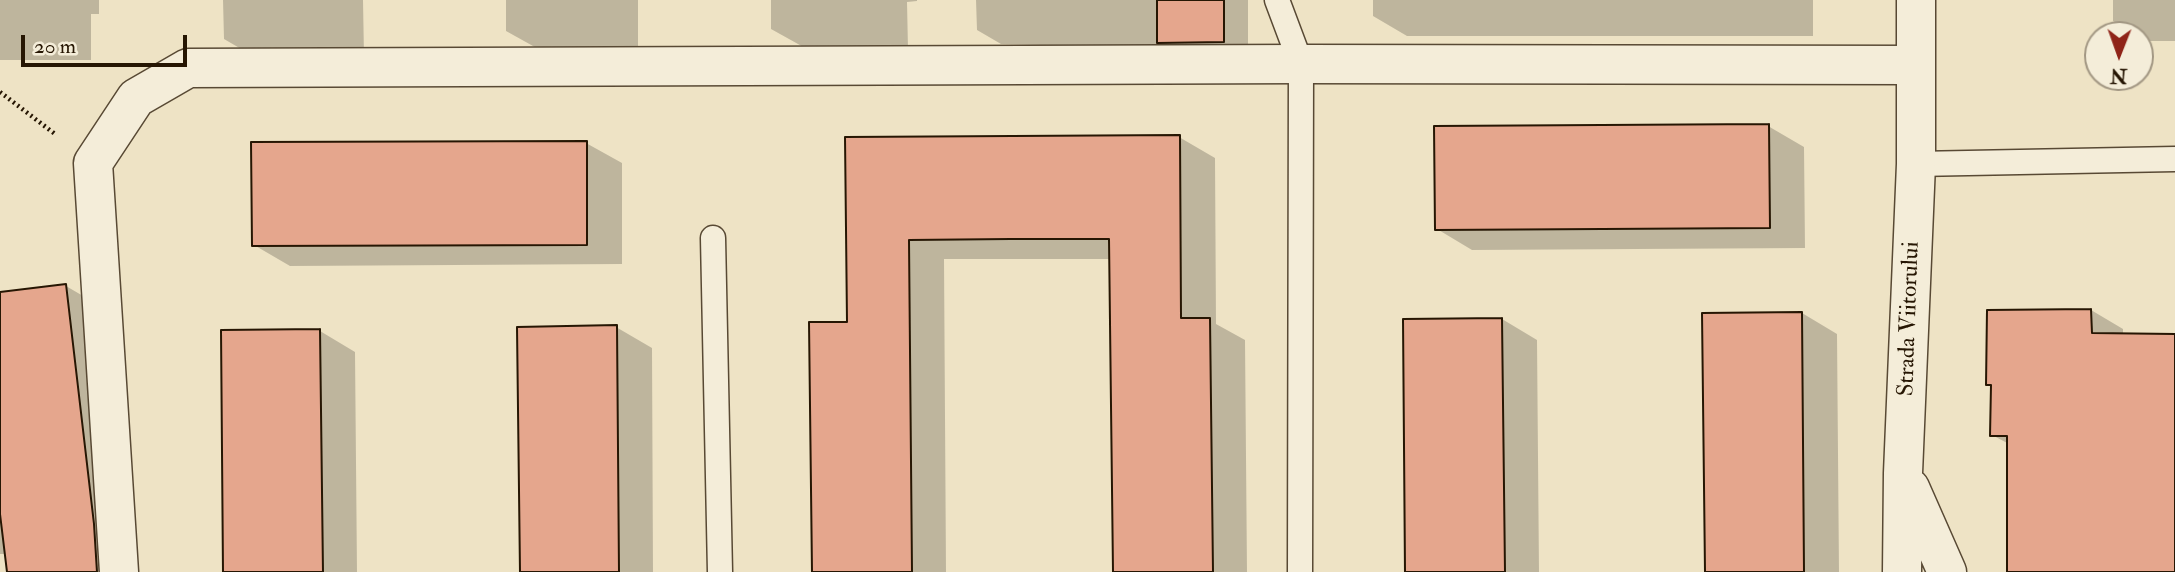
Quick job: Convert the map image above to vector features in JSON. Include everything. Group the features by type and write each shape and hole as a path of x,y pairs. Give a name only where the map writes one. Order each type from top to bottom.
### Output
{"street":[{"name":"Strada Viitorului","path":"1902,572 1903,473 1916,164 1916,0"},
{"path":"118,572 93,163 136,98 188,68 1916,65"},
{"name":"Strada Viitorului","path":"1903,473 1947,572"}],"lane":[{"path":"1277,0 1301,64 1300,572"},
{"path":"1916,164 2175,159"},
{"path":"713,238 720,572"}],"path":[{"path":"0,92 93,163"}],"building":[{"path":"1157,0 1224,0 1224,42 1157,43"},
{"path":"1769,124 1770,228 1435,230 1434,126"},
{"path":"1180,135 1181,318 1210,318 1213,572 1113,572 1109,239 1011,239 909,240 912,572 812,572 809,322 847,322 845,137"},
{"path":"587,141 587,245 252,246 251,142"},
{"path":"66,284 94,524 97,572 7,572 0,514 0,292"},
{"path":"2091,309 2092,333 2175,334 2175,572 2007,572 2007,436 1990,436 1991,385 1986,385 1987,310"},
{"path":"1802,312 1804,572 1705,572 1702,313"},
{"path":"1502,318 1505,572 1405,572 1403,319"},
{"path":"617,325 619,572 520,572 517,327"},
{"path":"320,329 323,572 223,572 221,330"}]}
